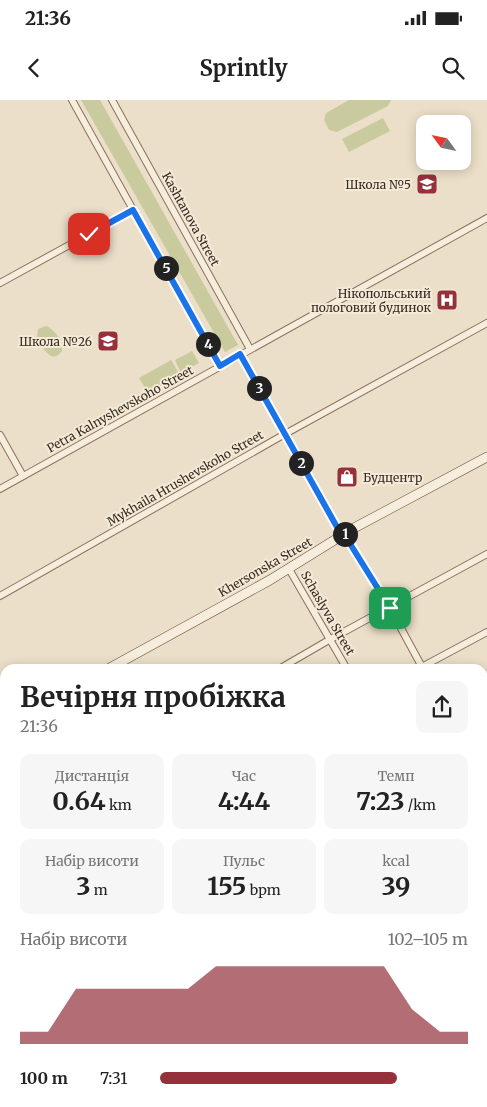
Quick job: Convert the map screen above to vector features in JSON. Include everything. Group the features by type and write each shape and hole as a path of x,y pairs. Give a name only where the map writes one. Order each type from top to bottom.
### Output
{"main road":[{"name":"Khersonska Street","path":"117,664 289,569 343,535 487,457"}],"street":[{"path":"72,100 220,366"},
{"name":"Kashtanova Street","path":"112,100 250,349"},
{"path":"0,284 133,210"},
{"name":"Petra Kalnyshevskoho Street","path":"0,489 487,218"},
{"name":"Mykhaila Hrushevskoho Street","path":"0,596 285,434 487,323"},
{"path":"240,354 343,535 390,608 418,664"},
{"path":"0,435 23,476"},
{"path":"288,664 487,554"},
{"name":"Schaslyva Street","path":"289,569 344,664"},
{"path":"427,664 487,632"}],"green space":[{"path":"81,100 100,100 238,345 225,352"},
{"path":"349,100 391,100 388,106 337,132 329,130 324,120 326,113"},
{"path":"383,118 390,131 349,152 342,139"},
{"path":"46,326 60,340 62,351 54,357 41,346 37,337 38,329"},
{"path":"192,351 199,363 181,373 175,360"},
{"path":"171,360 180,375 148,393 139,378"}],"place":[{"name":"Школа №5","path":"427,184"},
{"name":"Нікопольський пологовий будинок","path":"447,300"},
{"name":"Школа №26","path":"108,341"},
{"name":"Будцентр","path":"347,477"}],"route":[{"path":"89,234 133,210 220,366 240,354 342,536 344,534 390,608"}]}
